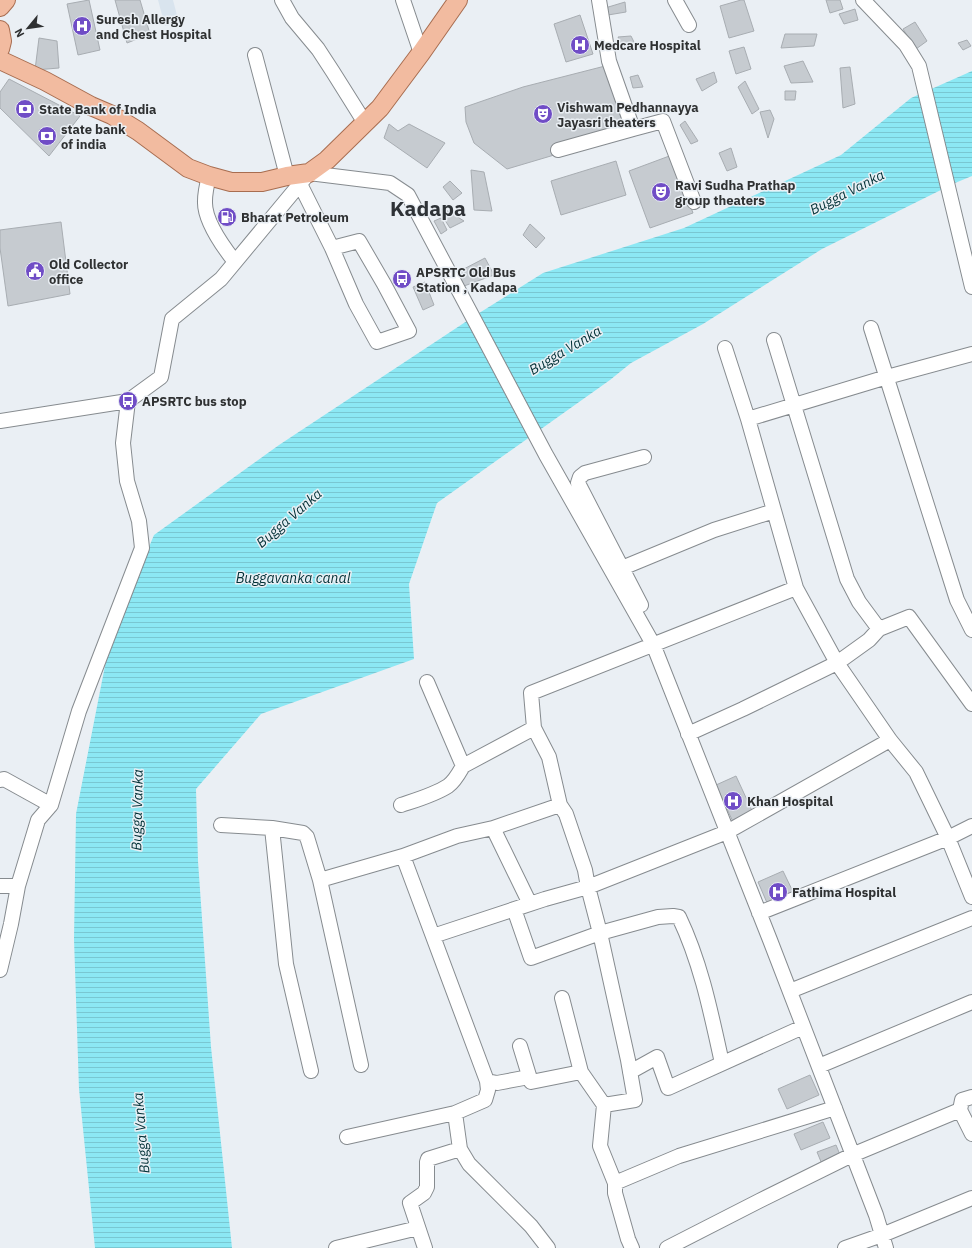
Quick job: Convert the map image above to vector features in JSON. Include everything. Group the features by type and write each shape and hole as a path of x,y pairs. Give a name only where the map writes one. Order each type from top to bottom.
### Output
{"main road":[{"path":"0,7 6,0"},
{"path":"0,60 112,115 138,131 188,168 231,182 262,182 299,178 327,160 380,108 458,0"},
{"path":"0,30 2,41 0,49"}],"street":[{"path":"282,0 292,18 318,49 334,72 365,123"},
{"path":"403,0 421,53"},
{"path":"599,0 609,61 633,129"},
{"path":"675,0 689,25"},
{"path":"863,0 906,45 919,66 972,287"},
{"path":"255,55 299,178 332,248 356,304 377,342 408,331 384,284 359,241 332,248"},
{"path":"558,150 663,121 694,202"},
{"path":"209,176 204,202 208,218 220,242 235,262"},
{"path":"0,421 128,401 161,377 172,319 220,279 235,262 299,178"},
{"path":"299,178 390,183 408,195 546,455 656,643"},
{"path":"871,328 957,600 972,630"},
{"path":"774,340 847,579 858,602 879,629"},
{"path":"725,348 748,419 796,588 837,663 890,740 916,772 948,838 972,897"},
{"path":"748,419 887,377 972,354"},
{"path":"0,970 18,886 38,820 51,805 79,711 142,548 140,521 127,481 123,443 128,401"},
{"path":"644,457 585,474 580,477 578,483 622,568 656,643 688,734 854,1156 876,1215 884,1242"},
{"path":"622,568 714,530 774,511"},
{"path":"604,1105 635,1100 630,1072 600,933 583,863 566,814 560,804 549,757 534,728 530,693 796,588"},
{"path":"688,734 837,663 869,640 879,629 909,617 972,704"},
{"path":"427,682 463,766"},
{"path":"400,805 426,796 448,785 456,778 463,766 534,728"},
{"path":"433,936 514,909 588,887 727,832 890,740"},
{"path":"0,780 4,779 51,805"},
{"path":"320,880 403,856 456,836 493,828 560,804"},
{"path":"221,825 272,828 301,832 305,834 320,880 361,1065"},
{"path":"759,913 948,838 972,826"},
{"path":"272,828 286,964 311,1070"},
{"path":"493,828 530,904"},
{"path":"347,1137 455,1113 485,1100 488,1090 487,1082 403,856"},
{"path":"0,886 18,886"},
{"path":"514,909 531,958 600,933 658,917 679,917 689,939 708,999 722,1063"},
{"path":"790,991 972,918"},
{"path":"562,998 581,1072 604,1105 600,1146 615,1183 615,1193 632,1248"},
{"path":"819,1066 972,1002"},
{"path":"630,1072 657,1057 668,1088 803,1027"},
{"path":"520,1046 531,1082 581,1072"},
{"path":"487,1082 497,1084 529,1077"},
{"path":"972,1097 962,1100 960,1110 972,1134"},
{"path":"615,1183 679,1156 835,1108"},
{"path":"667,1248 766,1197 854,1156 960,1110"},
{"path":"455,1113 460,1149 474,1170 531,1226 548,1248"},
{"path":"425,1248 410,1203 426,1191 428,1159 460,1149"},
{"path":"845,1248 884,1242 972,1198"},
{"path":"336,1248 418,1228"}],"shaded area":[{"path":"158,0 173,0 179,23 165,26"}],"water":[{"name":"Buggavanka canal","path":"972,71 972,176 822,249 703,324 631,363 610,380 437,503 409,584 414,659 261,714 196,789 198,861 211,1047 232,1248 95,1248 79,1089 74,939 76,814 110,640 154,535 279,445 476,315 543,273 684,228 841,155 911,98"}],"building":[{"path":"89,0 100,50 78,55 67,4"},
{"path":"115,0 140,0 150,34 127,43"},
{"path":"744,0 754,31 729,38 720,6"},
{"path":"826,0 840,0 843,9 830,13"},
{"path":"625,2 626,12 608,15 605,8"},
{"path":"855,9 858,20 844,24 839,14"},
{"path":"580,15 593,54 566,62 554,24"},
{"path":"915,22 927,41 916,49 903,29"},
{"path":"785,34 817,34 814,46 781,48"},
{"path":"631,36 634,42 623,47 618,37"},
{"path":"39,38 57,41 59,68 35,70"},
{"path":"967,40 971,46 963,50 958,43"},
{"path":"744,47 751,69 736,74 729,51"},
{"path":"803,61 813,82 791,83 784,66"},
{"name":"Vishwam Pedhannayya Jayasri theaters","path":"609,65 625,134 507,169 474,143 466,122 465,107 523,87"},
{"path":"850,67 855,104 843,108 840,68"},
{"path":"714,72 717,82 702,91 696,79"},
{"path":"638,75 643,87 633,88 630,77"},
{"name":"state bank of india","path":"9,79 80,116 49,156 0,108 0,92"},
{"path":"745,81 759,109 752,114 738,87"},
{"path":"785,91 796,91 795,100 785,100"},
{"path":"770,110 774,119 768,138 760,112"},
{"path":"685,121 698,141 691,144 680,125"},
{"path":"389,124 398,131 409,124 445,143 427,168 384,138"},
{"path":"731,148 737,167 727,171 719,153"},
{"name":"Ravi Sudha Prathap group theaters","path":"672,155 693,213 650,228 629,171"},
{"path":"616,161 626,195 561,215 551,181"},
{"path":"471,170 484,172 492,211 474,210"},
{"path":"450,181 462,193 453,200 443,187"},
{"path":"437,208 448,211 464,221 450,228"},
{"path":"441,218 447,230 441,234 434,221"},
{"name":"Old Collector office","path":"61,222 70,294 8,306 0,248 0,230"},
{"path":"530,224 545,238 536,248 523,235"},
{"path":"485,258 494,275 464,286 458,272"},
{"path":"425,282 434,305 423,310 413,287"},
{"path":"736,776 754,815 734,824 716,785"},
{"path":"783,871 797,900 771,912 758,882"},
{"path":"810,1075 819,1095 787,1109 778,1089"},
{"path":"823,1122 830,1138 801,1150 794,1134"},
{"path":"836,1145 843,1162 824,1169 817,1152"}],"place":[{"name":"Suresh Allergy and Chest Hospital","path":"82,26"},
{"name":"Medcare Hospital","path":"580,45"},
{"name":"State Bank of India","path":"25,109"},
{"name":"Vishwam Pedhannayya Jayasri theaters","path":"543,114"},
{"name":"state bank of india","path":"47,136"},
{"name":"Ravi Sudha Prathap group theaters","path":"661,192"},
{"name":"Bharat Petroleum","path":"227,217"},
{"name":"Old Collector office","path":"35,271"},
{"name":"APSRTC Old Bus Station , Kadapa","path":"402,279"},
{"name":"APSRTC bus stop","path":"128,401"},
{"name":"Khan Hospital","path":"733,801"},
{"name":"Fathima Hospital","path":"778,892"}],"district":[{"name":"Kadapa","path":"428,209"}],"water label":[{"name":"Bugga Vanka","path":"847,192"},
{"name":"Bugga Vanka","path":"565,350"},
{"name":"Bugga Vanka","path":"289,518"},
{"name":"Bugga Vanka","path":"137,810"},
{"name":"Bugga Vanka","path":"141,1133"}]}
